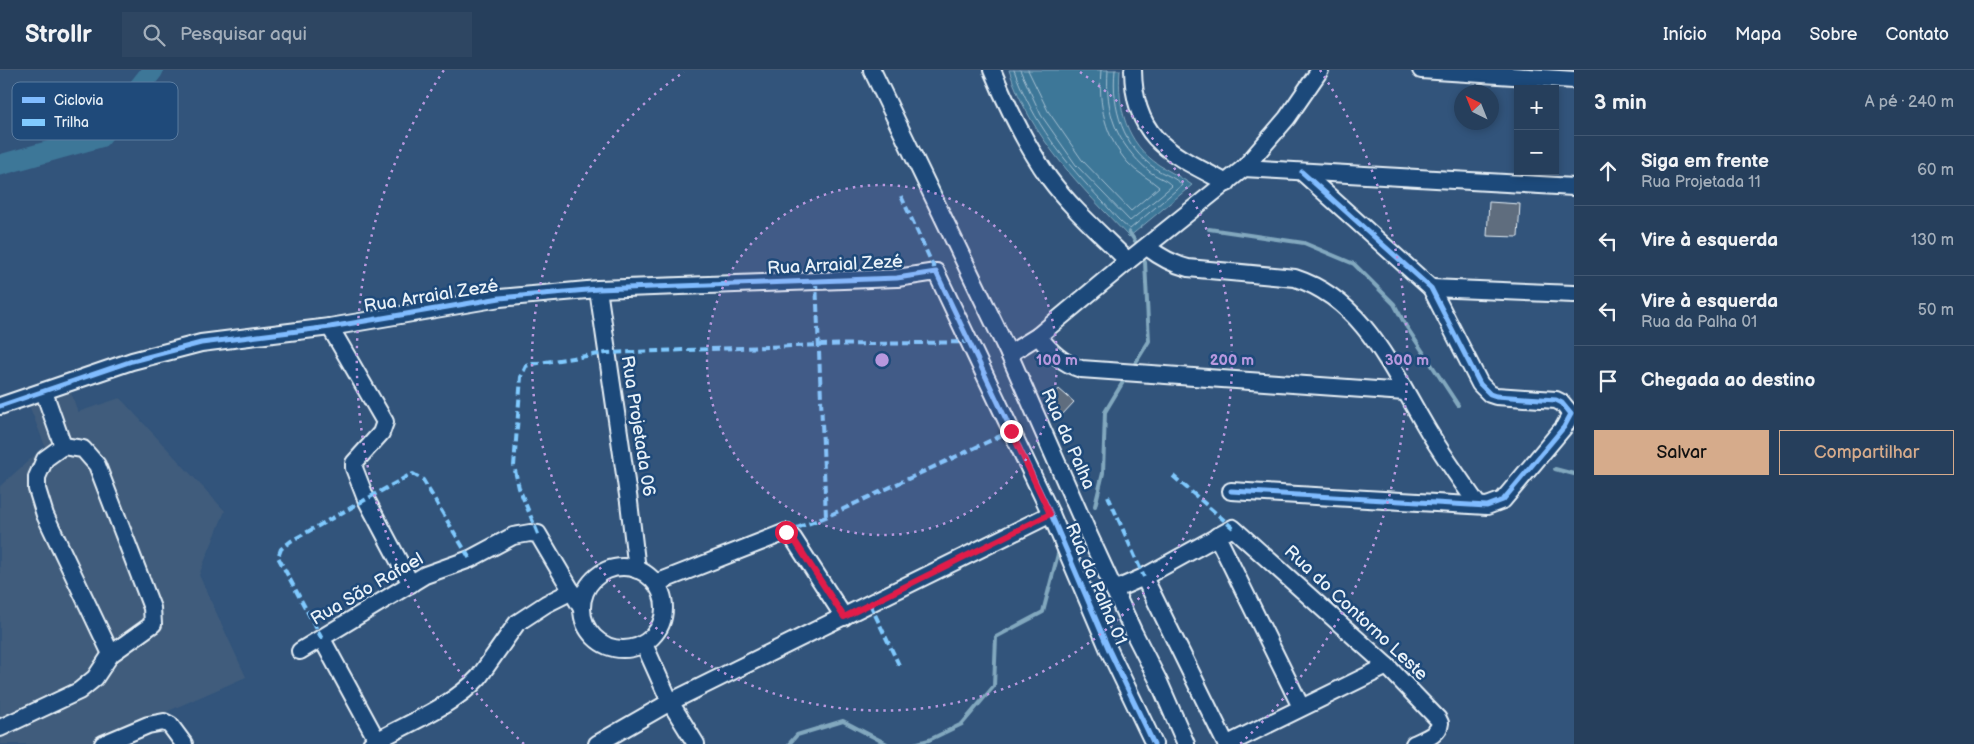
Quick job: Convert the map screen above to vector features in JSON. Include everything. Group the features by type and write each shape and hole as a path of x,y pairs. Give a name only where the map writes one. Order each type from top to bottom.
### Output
{"street":[{"name":"Rua da Palha","path":"872,70 1009,354 1114,590 1159,682 1186,744"},
{"path":"992,70 1012,116 1028,146 1050,179 1128,261"},
{"path":"1133,70 1136,104 1142,121 1154,137 1170,152 1226,183"},
{"path":"1009,354 1038,336 1244,168 1287,118 1320,70"},
{"path":"1421,70 1574,80"},
{"path":"1244,168 1574,187"},
{"path":"1231,491 1487,506 1503,500 1564,428 1571,414 1562,403 1556,400 1496,396 1486,391 1480,384 1431,288 1302,172"},
{"path":"1147,247 1161,258 1175,265 1188,268 1295,278 1311,284 1353,313 1373,336 1430,435 1478,505"},
{"name":"Rua Arraial Zezé","path":"0,406 132,361 201,343 330,327 500,298 598,289 898,278 936,272"},
{"name":"Rua da Palha 01","path":"936,272 1050,514 1108,650 1154,744"},
{"path":"1431,288 1574,294"},
{"name":"Rua Projetada 06","path":"598,289 630,502 637,570"},
{"path":"330,327 384,422 383,430 354,463 354,468 366,499 411,584"},
{"path":"1038,336 1055,356 1068,365 1081,369 1405,392"},
{"path":"44,392 63,446"},
{"path":"0,728 79,691 95,678 111,654 153,624 152,608 97,465 83,449 63,446 45,459 37,477 37,489 45,515 111,654"},
{"path":"597,744 670,702 1050,514"},
{"name":"Rua do Contorno Leste","path":"1217,536 1233,528 1387,666 1438,719 1440,728 1436,733 1414,744"},
{"name":"Rua São Rafael","path":"300,651 433,572 470,559 513,536 530,532 538,534 572,591"},
{"path":"656,584 786,532 793,538 844,617"},
{"path":"1114,590 1144,577 1217,536 1301,708"},
{"path":"322,639 375,743 451,700 465,690 485,668 517,623 546,604 572,591 581,607 586,625 599,642 610,647 621,649 644,644 654,634 661,621 664,608 661,594 656,584 647,575 626,567 605,571 596,578 589,586 581,607"},
{"path":"1144,577 1227,744 1387,666"},
{"path":"644,644 670,702 696,744"},
{"path":"103,744 148,725 164,722 170,726 184,744"}],"shaded area":[{"path":"70,390 78,412 120,398 225,511 199,575 246,677 93,744 0,744 0,486 45,446 29,405"}],"water":[{"path":"1009,70 1120,70 1119,84 1122,111 1131,135 1148,156 1192,185 1129,237 1075,180 1059,160 1030,117 1018,94"}],"building":[{"path":"1489,202 1520,204 1518,237 1487,236"},
{"path":"1059,389 1074,402 1061,416 1047,403"}],"waterway":[{"path":"144,82 153,70"},
{"path":"0,165 89,140"},
{"path":"1209,229 1304,243 1354,264 1394,304 1406,326 1458,405"},
{"path":"1129,232 1135,241"},
{"path":"1133,367 1149,341 1145,262"},
{"path":"1095,506 1103,473 1105,412 1126,377"},
{"path":"1555,469 1574,474"},
{"path":"914,744 929,740 962,724 994,686 996,637 1043,612 1059,550"},
{"path":"789,744 797,735 843,721 887,744"}],"marked path":[{"path":"901,196 936,272"},
{"path":"816,280 826,517"},
{"path":"538,534 519,488 514,466 521,377 526,366 606,353 820,345 969,342"},
{"path":"786,532 826,517 1011,431"},
{"path":"322,639 278,557 281,549 291,541 408,476 413,474 423,480 470,559"},
{"path":"1173,476 1233,528"},
{"path":"1108,496 1144,577"},
{"path":"870,604 899,665"}],"cycle path":[{"path":"1231,491 1487,506 1503,500 1564,427 1571,414 1562,403 1556,400 1490,394 1480,384 1431,288 1302,172"},
{"path":"0,406 132,361 201,343 330,327 500,298 598,289 897,278 936,272 1051,514 1109,650 1154,744"}],"route":[{"path":"786,532 793,538 844,617 1050,514 1011,431"}]}
